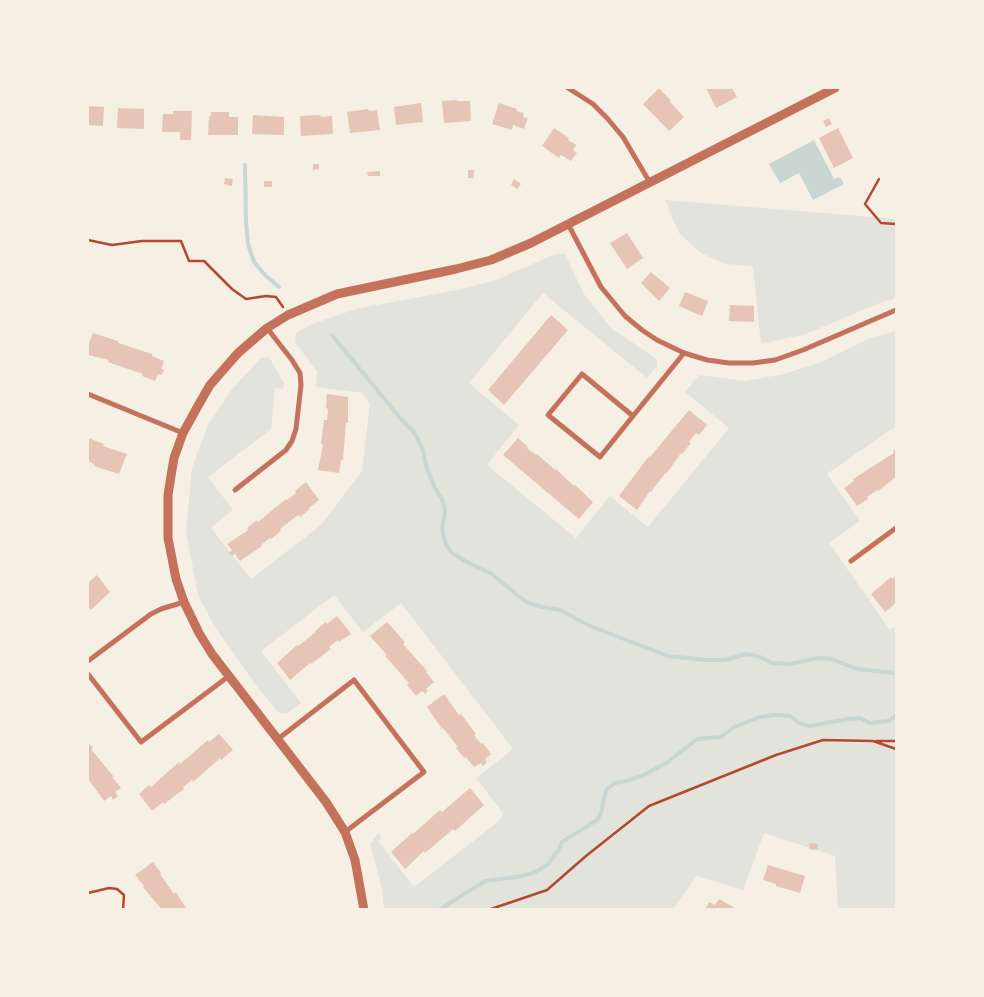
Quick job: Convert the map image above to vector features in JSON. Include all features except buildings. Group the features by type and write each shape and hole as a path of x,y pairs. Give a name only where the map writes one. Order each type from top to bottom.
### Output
{"street":[{"path":"568,88 593,104 607,118 623,137 649,181"},
{"path":"364,910 355,860 345,832 326,802 229,676 199,633 184,602 171,560 168,530 168,495 174,458 183,433 199,404 215,379 238,352 267,328 288,315 337,294 491,260 531,243 834,88"},
{"path":"568,224 590,267 612,302 642,330 657,340 684,353 707,360 729,363 753,363 775,360 896,310"},
{"path":"235,490 286,450 292,442 296,429 301,386 300,373 267,328"},
{"path":"633,416 582,374 548,415 600,457 684,353"},
{"path":"88,394 183,433"},
{"path":"851,561 896,528"},
{"path":"88,661 151,614 184,602"},
{"path":"88,674 140,742 229,676"},
{"path":"278,739 354,680 424,772 345,832"}],"path":[{"path":"879,179 865,204 881,223 896,224"},
{"path":"88,240 112,245 142,241 181,241 189,261 204,261 232,289 246,299 266,296 276,297 288,315"},
{"path":"488,910 547,890 648,806 776,755 823,740 896,742"},
{"path":"873,741 896,749"},
{"path":"88,893 109,888 117,889 124,895 123,910"}],"shaded area":[{"path":"814,140 834,179 840,177 844,184 813,200 799,173 780,183 769,164"},
{"path":"665,200 896,219 896,298 806,334 761,344 753,266 725,264 701,253 679,233"},
{"path":"555,254 565,254 584,294 611,328 657,359 657,366 647,378 543,293 469,383 519,425 487,465 576,538 610,496 648,527 729,428 685,392 699,375 745,381 784,374 821,362 871,338 896,331 896,426 827,474 860,521 829,543 890,630 896,626 896,909 838,909 835,856 764,833 743,890 697,876 673,909 384,909 382,889 370,844 378,833 382,838 378,841 414,887 499,821 503,813 476,778 513,749 401,603 363,632 334,595 261,651 301,703 286,714 278,712 255,684 214,625 198,596 186,531 192,468 208,425 232,389 261,358 269,357 284,383 283,389 275,388 271,429 208,477 233,510 211,528 251,579 321,525 362,471 370,404 362,393 316,387 317,372 295,342 296,333 312,324 356,309 462,289 496,280"}],"waterway":[{"path":"245,165 248,244 254,262 279,287"},
{"path":"332,335 401,419 414,432 423,450 426,466 434,486 443,501 445,512 442,528 445,543 452,553 492,574 526,602 560,610 590,626 668,656 725,660 746,654 758,656 772,663 789,664 819,658 832,659 857,669 896,673"},
{"path":"439,910 485,881 533,873 547,865 558,851 562,842 597,820 601,813 606,790 615,783 644,775 668,762 697,739 721,737 734,727 760,717 775,715 790,716 799,723 810,726 860,718 870,723 889,721 896,716"}]}
